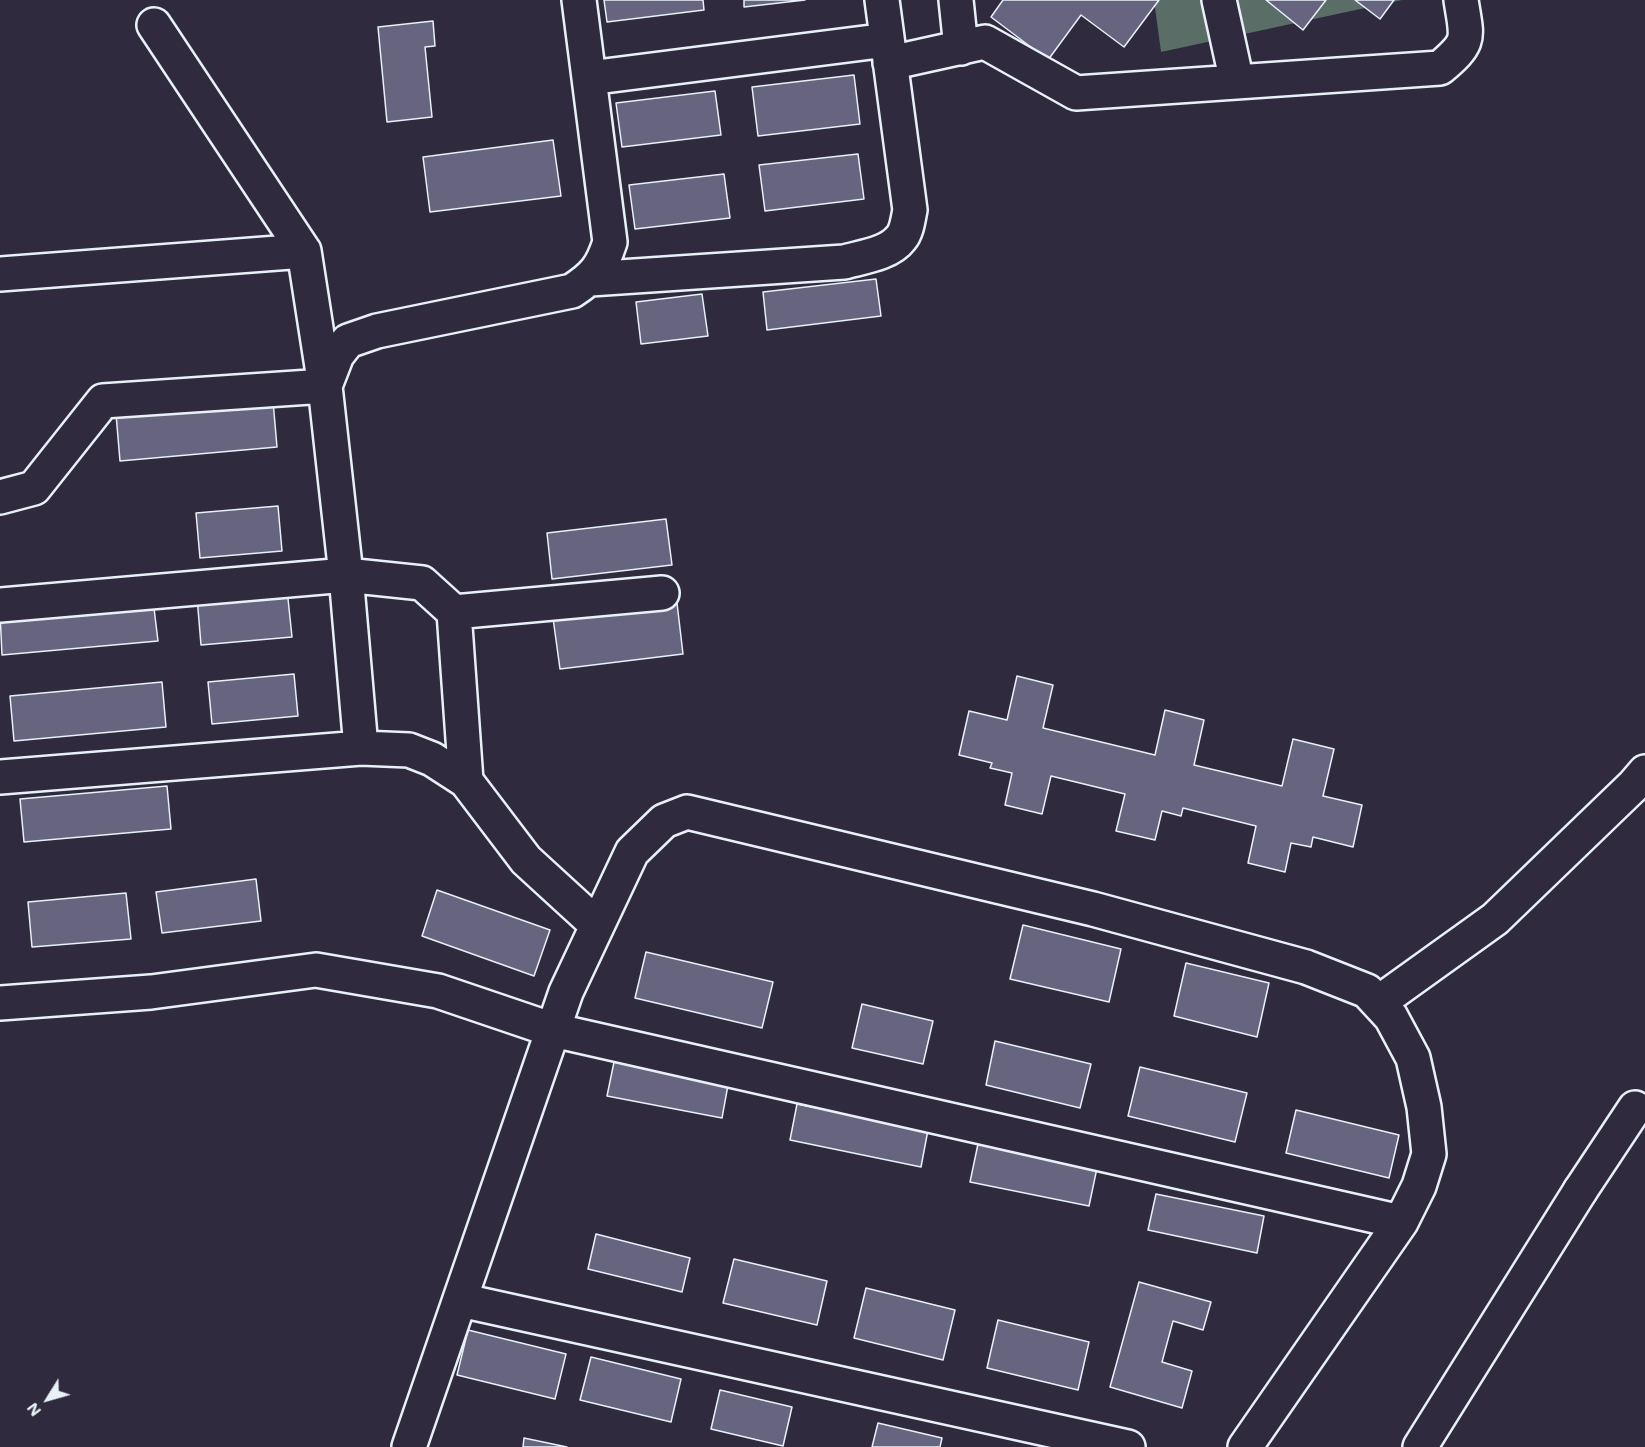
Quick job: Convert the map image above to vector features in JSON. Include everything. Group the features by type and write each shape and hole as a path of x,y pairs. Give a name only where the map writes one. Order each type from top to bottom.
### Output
{"street":[{"path":"325,386 337,356 348,340 377,331 572,291 590,279 604,263 610,242 579,0"},
{"path":"590,279 844,262 882,251 900,240 905,231 910,210 882,0"},
{"path":"956,0 961,48"},
{"path":"1219,0 1237,82"},
{"path":"589,78 889,52 961,48 985,42 1076,93 1440,68 1457,53 1467,37 1461,0"},
{"path":"154,25 304,251 325,386 346,575 361,748"},
{"path":"0,274 304,251"},
{"path":"0,497 34,488 103,401 325,386"},
{"path":"0,604 346,575 422,583 454,612 466,781"},
{"path":"454,612 662,593"},
{"path":"0,777 361,748 410,750 432,759 466,781 526,860 597,925"},
{"path":"1378,1003 1495,919 1645,772"},
{"path":"409,1447 566,992 632,852 664,821 687,812 1093,909 1306,967 1367,991 1391,1017 1413,1058 1424,1107 1429,1154 1419,1186 1401,1222 1245,1447"},
{"path":"0,1003 151,992 316,970 438,991 553,1030 1401,1222"},
{"path":"1420,1447 1580,1191 1642,1105"},
{"path":"460,1300 1128,1447"}],"green space":[{"path":"1154,0 1402,0 1161,52"}],"building":[{"path":"604,0 703,0 704,10 607,22"},
{"path":"744,0 805,0 744,7"},
{"path":"1003,0 1159,0 1124,47 1081,15 1048,60 991,17"},
{"path":"1266,0 1326,0 1303,30"},
{"path":"1355,0 1394,0 1380,19"},
{"path":"433,21 435,46 425,47 432,117 387,122 378,27"},
{"path":"854,75 860,124 758,136 752,87"},
{"path":"715,91 721,135 622,147 616,103"},
{"path":"553,140 561,196 430,212 423,157"},
{"path":"858,154 864,199 765,211 759,165"},
{"path":"724,174 730,218 635,229 629,185"},
{"path":"876,279 881,316 767,330 763,292"},
{"path":"702,294 708,336 641,344 636,302"},
{"path":"273,401 277,447 120,461 116,414"},
{"path":"278,506 282,551 200,558 196,513"},
{"path":"666,519 672,565 552,579 547,533"},
{"path":"287,589 292,637 201,645 197,597"},
{"path":"153,600 158,641 2,655 0,613"},
{"path":"677,603 683,654 560,669 553,618"},
{"path":"294,674 298,716 212,724 208,682"},
{"path":"1017,676 1053,685 1043,728 1155,755 1165,710 1204,720 1194,765 1282,786 1293,739 1334,749 1323,796 1362,805 1353,847 1313,837 1311,847 1291,843 1285,872 1248,863 1256,826 1183,808 1181,816 1162,811 1155,840 1116,831 1125,794 1051,776 1042,814 1005,805 1012,773 990,768 992,763 959,755 969,711 1007,720"},
{"path":"162,682 166,727 14,741 10,696"},
{"path":"167,786 171,829 24,842 20,799"},
{"path":"256,879 261,921 162,933 156,892"},
{"path":"437,890 550,930 534,976 422,936"},
{"path":"126,893 131,939 32,947 28,902"},
{"path":"1023,925 1121,949 1109,1002 1010,979"},
{"path":"646,952 773,982 762,1028 635,998"},
{"path":"1186,963 1269,983 1257,1037 1174,1016"},
{"path":"862,1004 933,1021 923,1064 852,1048"},
{"path":"995,1041 1091,1064 1080,1108 986,1085"},
{"path":"614,1062 728,1085 722,1118 607,1096"},
{"path":"1140,1067 1247,1093 1235,1142 1128,1116"},
{"path":"797,1104 928,1130 921,1167 790,1140"},
{"path":"1296,1110 1399,1135 1389,1178 1286,1153"},
{"path":"978,1144 1097,1168 1089,1206 970,1182"},
{"path":"1156,1194 1264,1216 1257,1253 1148,1230"},
{"path":"596,1234 690,1258 682,1292 588,1269"},
{"path":"734,1259 827,1281 817,1325 723,1303"},
{"path":"1139,1282 1211,1302 1203,1330 1173,1321 1162,1362 1192,1371 1182,1408 1110,1387"},
{"path":"866,1288 955,1310 943,1360 854,1338"},
{"path":"998,1320 1089,1342 1078,1390 987,1368"},
{"path":"468,1330 566,1354 555,1399 457,1375"},
{"path":"591,1357 681,1379 671,1422 580,1400"},
{"path":"720,1390 792,1407 783,1446 711,1429"},
{"path":"878,1423 942,1438 940,1447 872,1447"},
{"path":"524,1438 567,1447 523,1447"}]}
